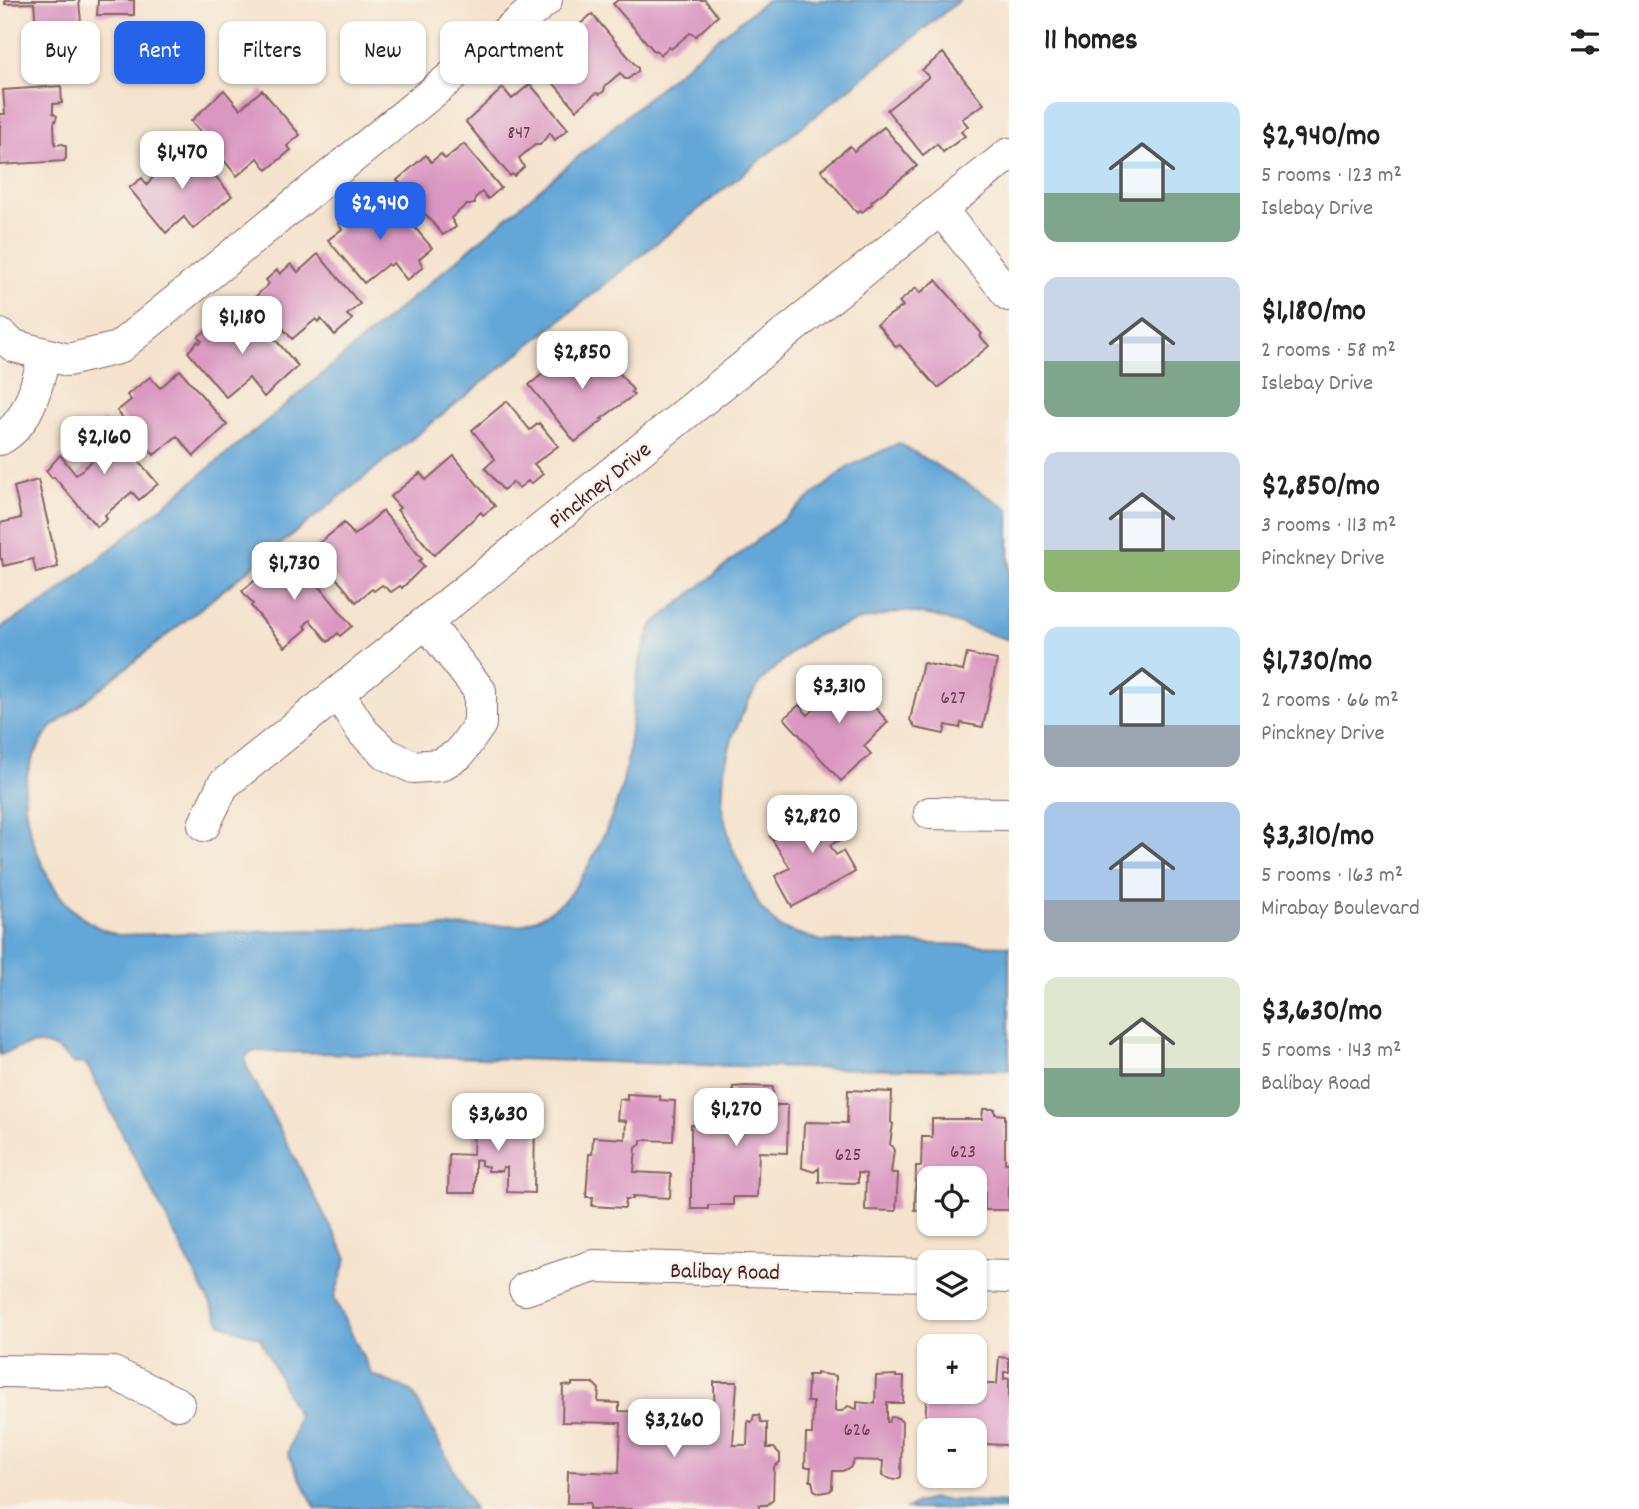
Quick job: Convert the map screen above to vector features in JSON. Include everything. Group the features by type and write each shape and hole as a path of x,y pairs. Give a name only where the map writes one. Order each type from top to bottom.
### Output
{"street":[{"path":"0,335 14,346 68,360 118,348 545,0"},
{"name":"Pinckney Drive","path":"204,825 223,785 1009,154"},
{"path":"940,210 1009,295"},
{"path":"0,439 13,433 25,413 45,354"},
{"path":"338,693 363,732 386,754 413,767 440,765 459,754 480,724 480,691 426,622"},
{"path":"930,813 1009,814"},
{"name":"Balibay Road","path":"525,1289 594,1266 917,1275"},
{"path":"987,1276 1009,1277"},
{"path":"0,1371 113,1373 178,1404"}],"water":[{"path":"767,0 960,0 51,728 28,770 25,786 27,815 36,849 59,894 85,920 118,935 521,925 533,920 554,909 573,890 592,859 609,822 622,787 639,666 652,625 848,467 899,443 1009,509 1009,640 934,616 903,611 857,621 814,636 794,650 760,682 748,702 733,735 724,769 722,808 731,845 760,907 780,928 821,941 1009,946 1009,1070 803,1068 255,1051 248,1054 246,1065 347,1258 334,1298 372,1375 412,1391 474,1509 316,1509 288,1455 298,1416 260,1338 221,1324 86,1064 73,1063 56,1049 39,1044 0,1055 0,628 50,599 287,404 711,44"},
{"path":"932,1499 1009,1503 1009,1509 907,1509"}],"building":[{"path":"5,0 79,0 81,21 36,21 34,3 5,4"},
{"path":"98,0 134,0 134,15 97,15"},
{"path":"618,0 705,0 718,16 696,36 690,33 660,55 613,4"},
{"path":"592,14 638,71 628,79 620,73 605,86 604,91 596,93 576,110 554,84 588,84 588,21 584,21"},
{"path":"943,53 984,104 962,119 968,126 961,132 965,136 943,152 937,144 923,155 887,110 929,77 922,70"},
{"path":"530,84 568,129 555,140 550,133 540,145 535,145 519,158 524,167 514,176 510,176 466,122 503,88 512,99"},
{"path":"61,86 62,103 53,104 53,113 57,116 54,124 55,145 66,146 64,161 0,165 0,114 5,114 3,90"},
{"path":"224,90 240,109 262,90 300,135 287,146 291,150 267,170 258,158 237,176 191,121"},
{"path":"884,127 917,166 862,212 860,210 857,213 821,170 850,146 854,151"},
{"path":"186,141 232,196 193,229 184,217 166,233 129,188 142,178 147,185 158,171 163,171 179,159 174,149"},
{"path":"464,144 501,188 488,199 482,192 475,198 475,203 466,205 451,218 456,227 443,235 397,180 426,155 431,162 441,154 445,159"},
{"path":"391,199 432,248 419,259 423,267 407,280 393,263 364,283 328,240 342,229 338,224 356,209 364,218"},
{"path":"318,254 360,304 347,315 352,319 350,322 335,335 321,319 318,322 316,319 292,339 256,296 269,284 266,280 277,270 280,274 291,264 298,272"},
{"path":"936,280 989,346 938,388 900,345 896,347 877,324 903,306 899,302 916,288 920,293"},
{"path":"251,311 298,366 264,397 249,378 226,397 188,352 198,341 202,341 198,337 221,318 230,329"},
{"path":"595,343 633,390 631,392 634,395 575,442 529,385 561,359 567,366"},
{"path":"180,370 227,425 194,456 177,436 154,455 117,411 131,400 127,395 150,377 160,388"},
{"path":"507,401 530,430 539,423 558,446 534,464 543,474 531,484 528,481 519,488 513,482 503,490 485,468 495,459 472,430"},
{"path":"104,420 158,484 139,500 132,492 105,515 107,519 97,527 46,471 60,455 76,475 100,454 85,436"},
{"path":"454,456 495,506 483,515 481,512 434,555 397,510 400,508 390,497 420,473 426,480"},
{"path":"38,480 58,567 36,573 33,559 3,566 0,559 0,523 21,518 14,487"},
{"path":"383,511 422,559 419,561 424,566 402,588 400,586 391,592 382,585 374,591 372,589 356,602 312,549 344,523 354,535"},
{"path":"291,551 352,626 328,642 310,620 304,626 307,629 285,647 242,591"},
{"path":"967,654 997,660 983,727 961,723 960,728 946,725 944,734 916,728 910,720 923,663 963,671"},
{"path":"840,668 888,722 864,746 871,754 841,781 784,718 799,705 808,715 826,699 817,689"},
{"path":"831,802 849,835 830,845 836,855 843,851 855,872 792,907 775,876 790,868 770,836"},
{"path":"733,1087 773,1087 773,1105 788,1105 787,1153 759,1152 757,1197 733,1197 733,1205 708,1205 708,1209 691,1209 691,1125 732,1126"},
{"path":"848,1090 892,1092 893,1124 890,1144 894,1150 891,1173 898,1173 896,1211 865,1210 866,1174 858,1173 858,1183 819,1182 819,1168 814,1172 802,1168 804,1125 807,1122 847,1123"},
{"path":"627,1094 660,1096 660,1100 675,1101 673,1141 641,1140 641,1144 636,1148 634,1172 671,1174 670,1198 633,1196 633,1199 626,1199 625,1208 592,1206 593,1197 586,1197 593,1137 625,1139 626,1121 617,1120 619,1099 627,1100"},
{"path":"490,1108 514,1109 513,1116 535,1116 534,1193 507,1192 507,1167 503,1167 502,1171 488,1171 488,1167 481,1165 481,1160 475,1160 475,1193 448,1193 449,1154 473,1155 474,1124 489,1124"},
{"path":"983,1109 995,1109 995,1114 1005,1115 1009,1210 987,1210 987,1166 921,1166 922,1137 932,1137 932,1119 982,1119"},
{"path":"916,1166 917,1210 915,1210"},
{"path":"999,1357 1009,1358 1009,1372 1004,1372 1004,1379 1009,1378 1009,1448 1006,1445 987,1444 987,1418 925,1418 926,1404 987,1404 987,1384 997,1384"},
{"path":"816,1373 836,1376 835,1411 842,1411 848,1406 857,1409 857,1402 875,1404 876,1376 904,1377 903,1403 887,1403 887,1422 891,1417 902,1422 901,1477 894,1480 882,1476 883,1461 854,1460 850,1468 833,1471 830,1491 820,1493 814,1490 810,1481 811,1467 805,1467 806,1434 812,1434 813,1402 807,1402 808,1375"},
{"path":"714,1382 737,1382 733,1445 747,1445 748,1421 752,1422 754,1415 759,1415 761,1422 767,1423 767,1448 774,1448 780,1454 780,1462 774,1467 773,1500 767,1505 759,1505 759,1509 590,1509 590,1503 567,1503 568,1471 619,1473 621,1423 562,1422 563,1385 593,1383 599,1389 598,1402 619,1403 619,1411 649,1412 654,1417 667,1410 669,1419 679,1429 679,1433 688,1433 695,1428 710,1428 715,1432"}]}
